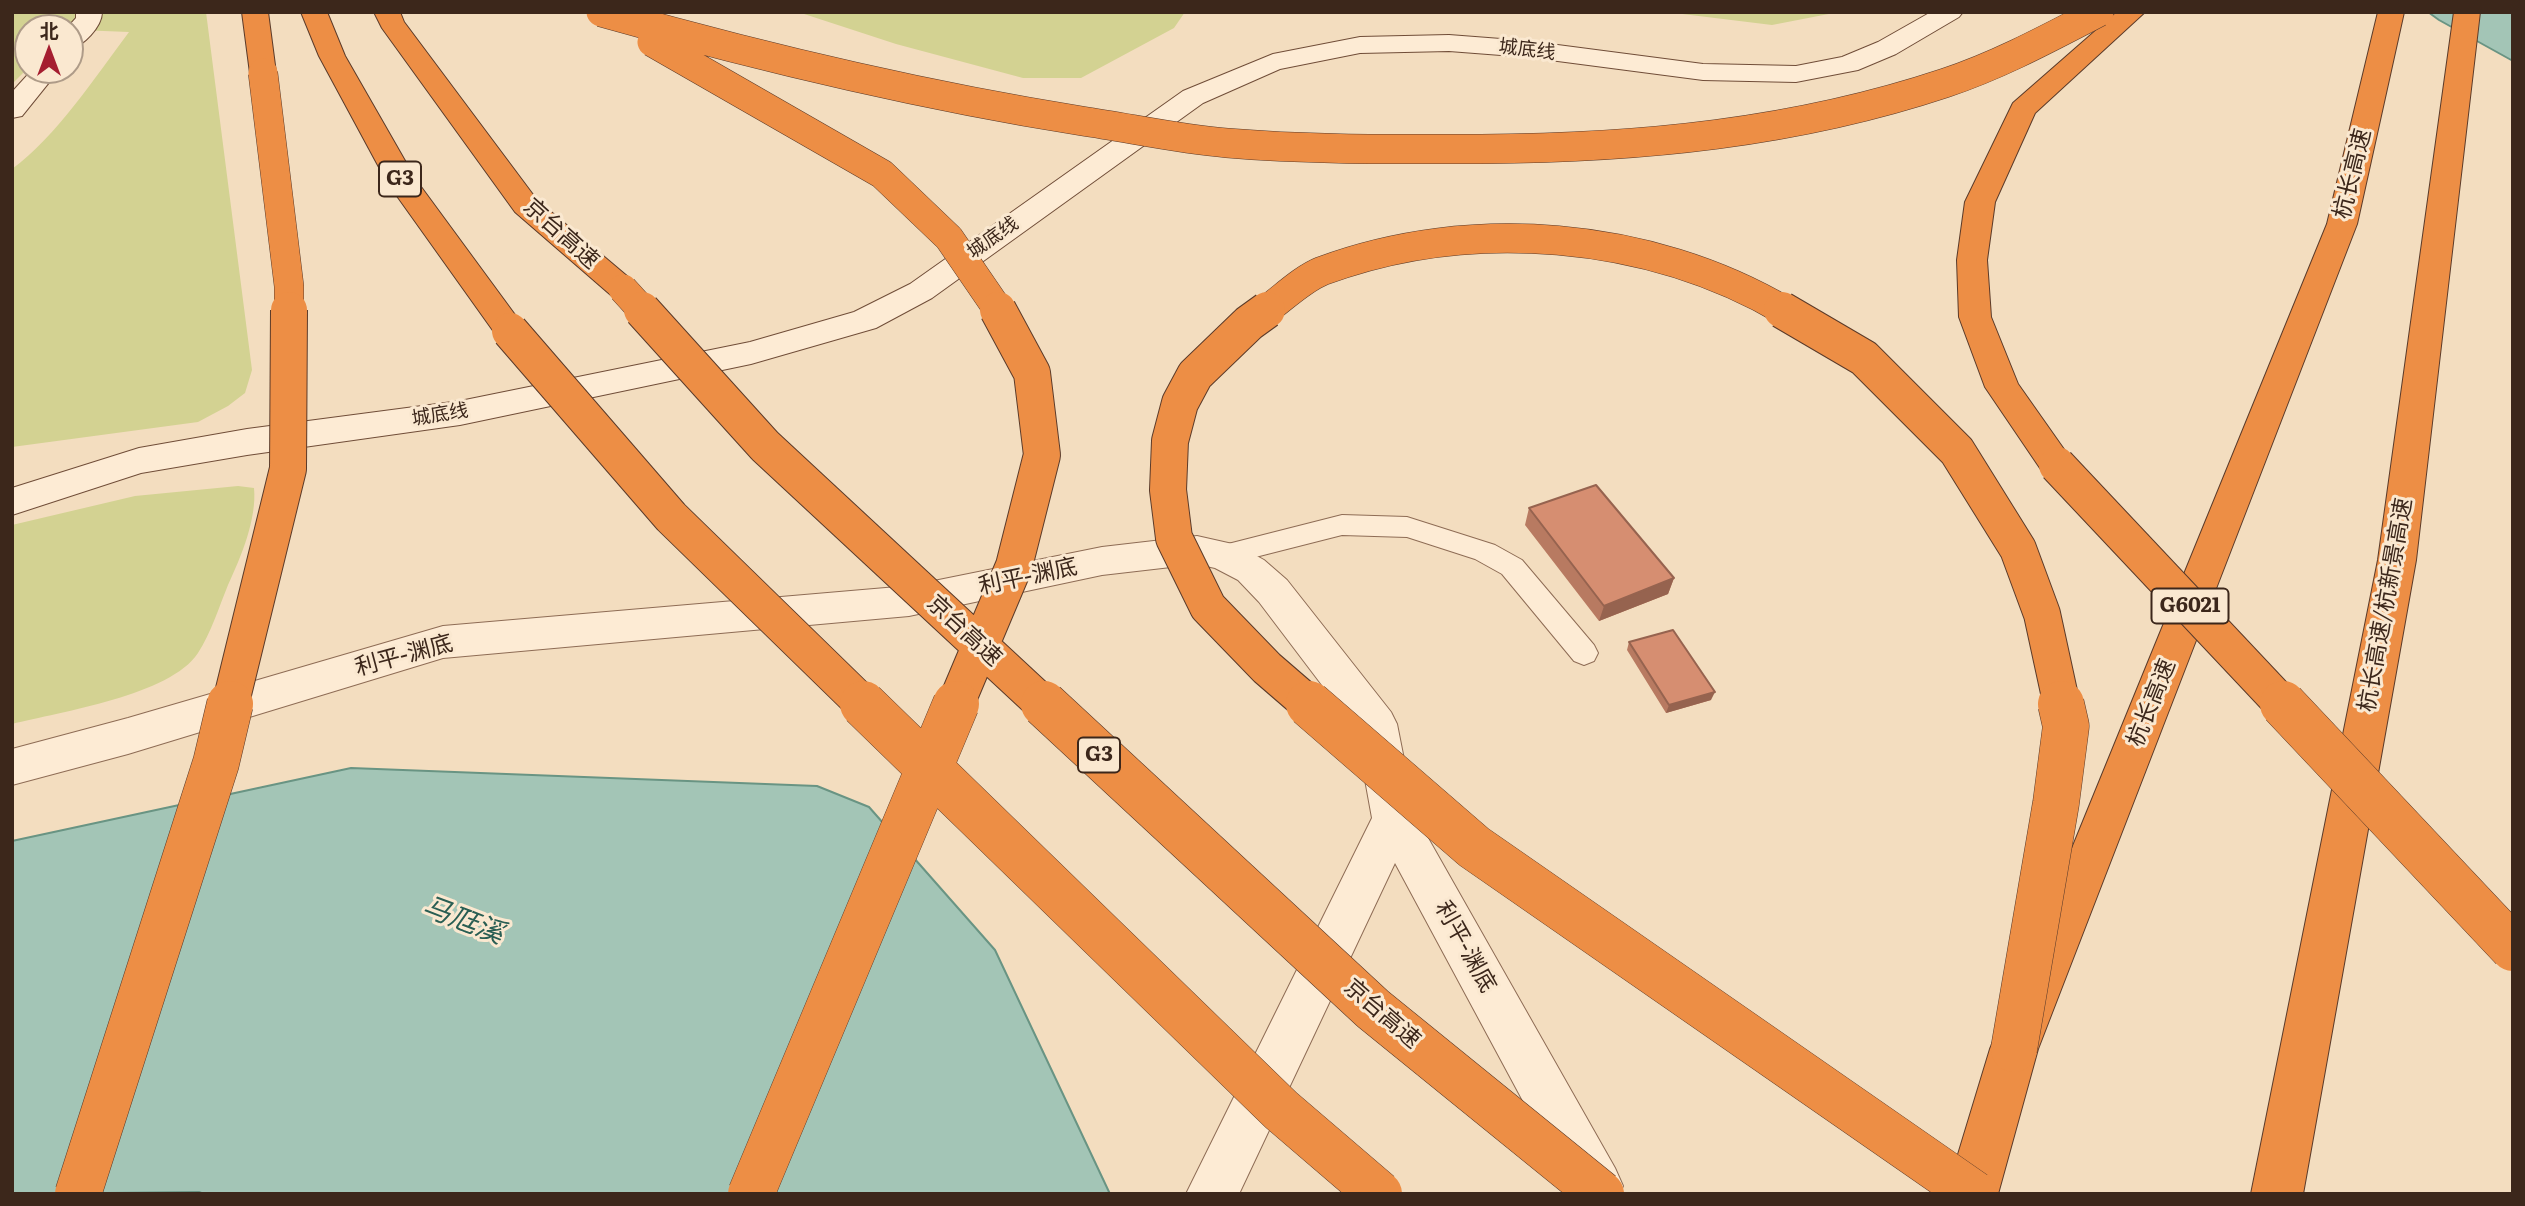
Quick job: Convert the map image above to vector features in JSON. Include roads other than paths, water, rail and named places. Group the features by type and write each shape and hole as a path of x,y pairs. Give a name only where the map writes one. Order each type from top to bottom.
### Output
{"highway":[{"path":"78,1194 216,763 288,469 289,286 255,12"},
{"name":"G3","path":"314,12 332,57 402,182 510,331 671,517 1281,1110 1379,1194"},
{"name":"京台高速","path":"387,12 391,23 526,206 623,289 765,446 1373,1009 1601,1194"},
{"path":"601,12 731,50 916,93 1197,139 1362,148 1522,150 1676,142 1807,123 1926,90 2051,41 2099,12"},
{"path":"601,12 882,174 948,238 999,311 1032,373 1042,455 1014,566 751,1194"},
{"path":"2132,12 2023,109 1980,202 1972,260 1975,317 2002,387 2057,465 2513,948"},
{"name":"杭长高速","path":"1973,1194 2014,1049 2342,224 2391,12"},
{"name":"杭长高速/杭新景高速","path":"2277,1194 2397,560 2467,12"},
{"path":"1973,1194 1474,847 1267,668 1208,607 1174,538 1168,490 1170,441 1180,403 1195,374 1249,323 1318,272 1423,244 1526,237 1631,250 1745,288 1864,358 1957,451 2018,550 2042,614 2066,726 2056,803 2014,1049"}],"main road":[{"name":"城底线","path":"12,502 139,461 247,442 460,413 751,354 865,320 921,290 1193,97 1273,62 1360,45 1448,43 1527,49 1703,72 1797,74 1849,64 1887,48 1950,12"},
{"path":"12,110 34,84"},
{"name":"利平-渊底","path":"12,767 128,736 443,642 909,601 1102,561 1197,550 1224,555 1251,570 1273,591 1376,724 1394,819 1601,1194"},
{"path":"1212,1194 1394,819"}],"lane":[{"path":"1224,555 1342,525 1408,527 1485,552 1512,567 1584,653"}],"water":[{"path":"2428,12 2513,12 2513,61 2439,20"},
{"name":"马尫溪","path":"351,768 817,786 869,807 995,950 1110,1194 12,1194 12,841"}]}
